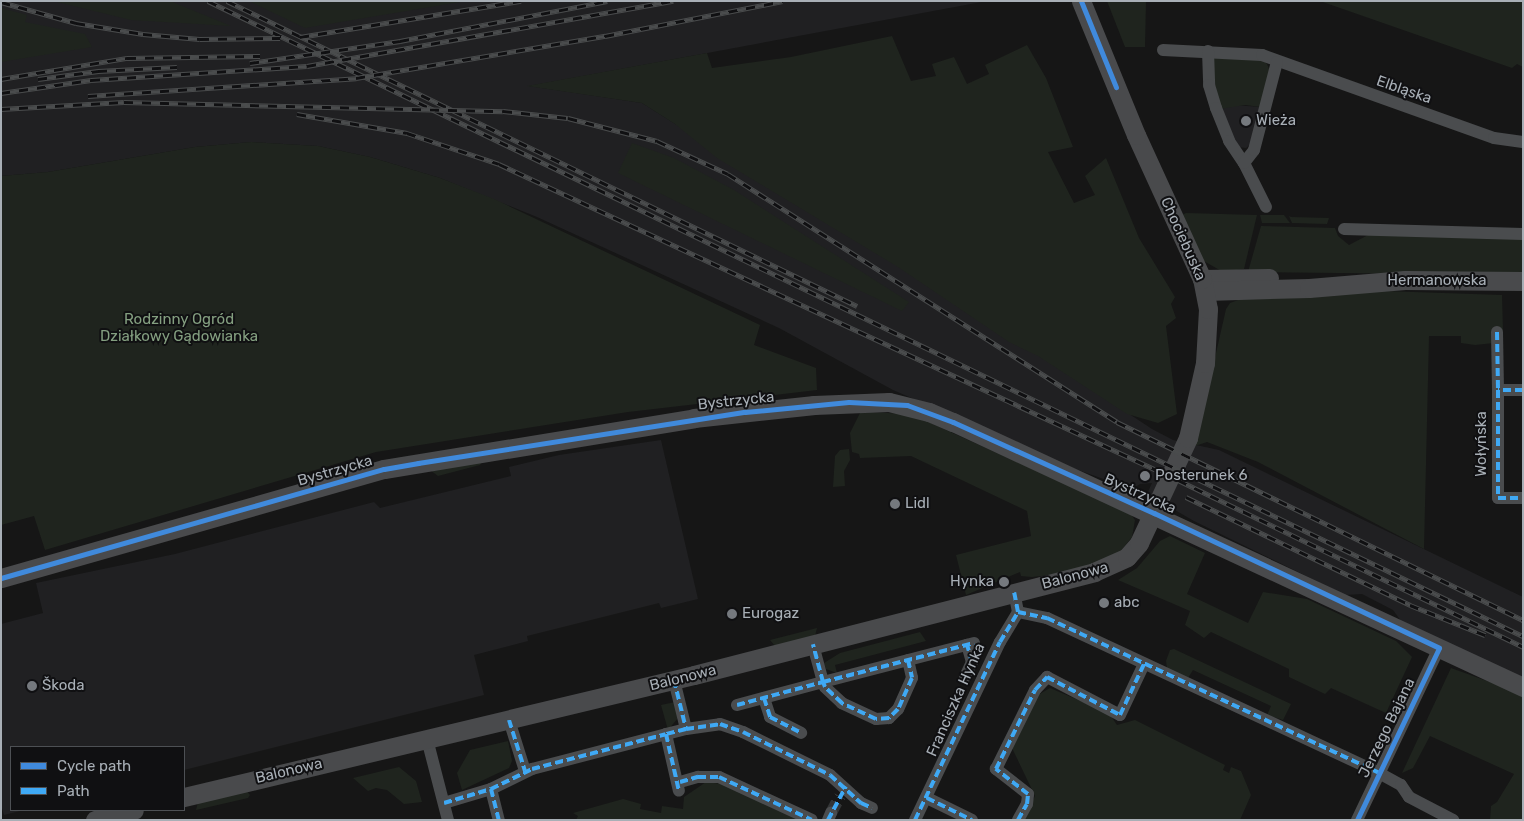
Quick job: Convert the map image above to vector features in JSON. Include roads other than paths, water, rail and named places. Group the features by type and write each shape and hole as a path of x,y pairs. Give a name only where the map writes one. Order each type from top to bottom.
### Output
{"street":[{"name":"Chociebuska","path":"1081,1 1140,144 1204,285 1208,326 1201,384 1188,438 1154,513"},
{"name":"Elbląska","path":"1163,50 1247,52 1494,138 1523,142"},
{"path":"1208,51 1209,84 1216,108 1229,141 1244,163 1266,207"},
{"path":"1244,163 1254,150 1277,62"},
{"path":"1344,228 1523,234"},
{"name":"Hermanowska","path":"1204,285 1308,278 1352,283 1405,280 1523,281"},
{"path":"1497,332 1498,390 1523,390"},
{"name":"Wołyńska","path":"1498,390 1498,498 1523,498"},
{"name":"Bystrzycka","path":"1,578 384,469 694,418 849,402 889,402 930,412 1154,513 1523,686"},
{"name":"Balonowa","path":"185,797 674,680 1118,564 1135,549 1154,513"},
{"path":"1014,592 1018,612 1047,618 1379,773 1401,785 1409,796 1453,820"},
{"name":"Franciszka Hynka","path":"915,820 1000,642 1018,612"},
{"path":"813,644 825,687 842,703 885,719 896,712 912,678 908,660"},
{"path":"737,705 970,644 972,662 965,677"},
{"name":"Jerzego Bajana","path":"1357,820 1439,648"},
{"path":"1018,820 1027,804 1028,794 996,769 1035,690 1047,677 1120,715 1144,664"},
{"path":"674,680 686,729"},
{"path":"764,698 770,718 801,733"},
{"path":"509,720 525,771"},
{"path":"444,803 491,789 525,771 711,724 729,727 800,760 861,803 872,808"},
{"path":"666,734 679,787 698,777 719,777 812,820"},
{"path":"427,739 448,820"},
{"path":"491,789 499,820"},
{"path":"927,798 972,820"},
{"path":"95,820 130,811"}],"tunnel":[{"path":"831,813 840,796"}],"railway":[{"path":"208,1 1523,636"},
{"path":"227,1 857,306"},
{"path":"300,37 521,1"},
{"path":"250,63 400,41 607,1"},
{"path":"1,93 91,80 307,66 673,1"},
{"path":"88,96 356,78 605,36 783,1"},
{"path":"1,2 76,23 143,34 200,39 280,38"},
{"path":"1,79 127,58 260,56"},
{"path":"38,79 98,71 177,67"},
{"path":"1,109 124,102 503,111 568,118 657,141 728,174 1117,422 1523,620"},
{"path":"297,114 407,133 499,164 1178,480 1523,647"},
{"path":"1186,497 1410,605 1485,635"}],"place":[{"name":"Wieża","path":"1246,121"},
{"name":"Posterunek 6","path":"1145,476"},
{"name":"Lidl","path":"895,504"},
{"name":"Hynka","path":"1004,582"},
{"name":"abc","path":"1104,603"},
{"name":"Eurogaz","path":"732,614"},
{"name":"Škoda","path":"32,686"}],"park label":[{"name":"Rodzinny Ogród Działkowy Gądowianka","path":"179,328"}]}
